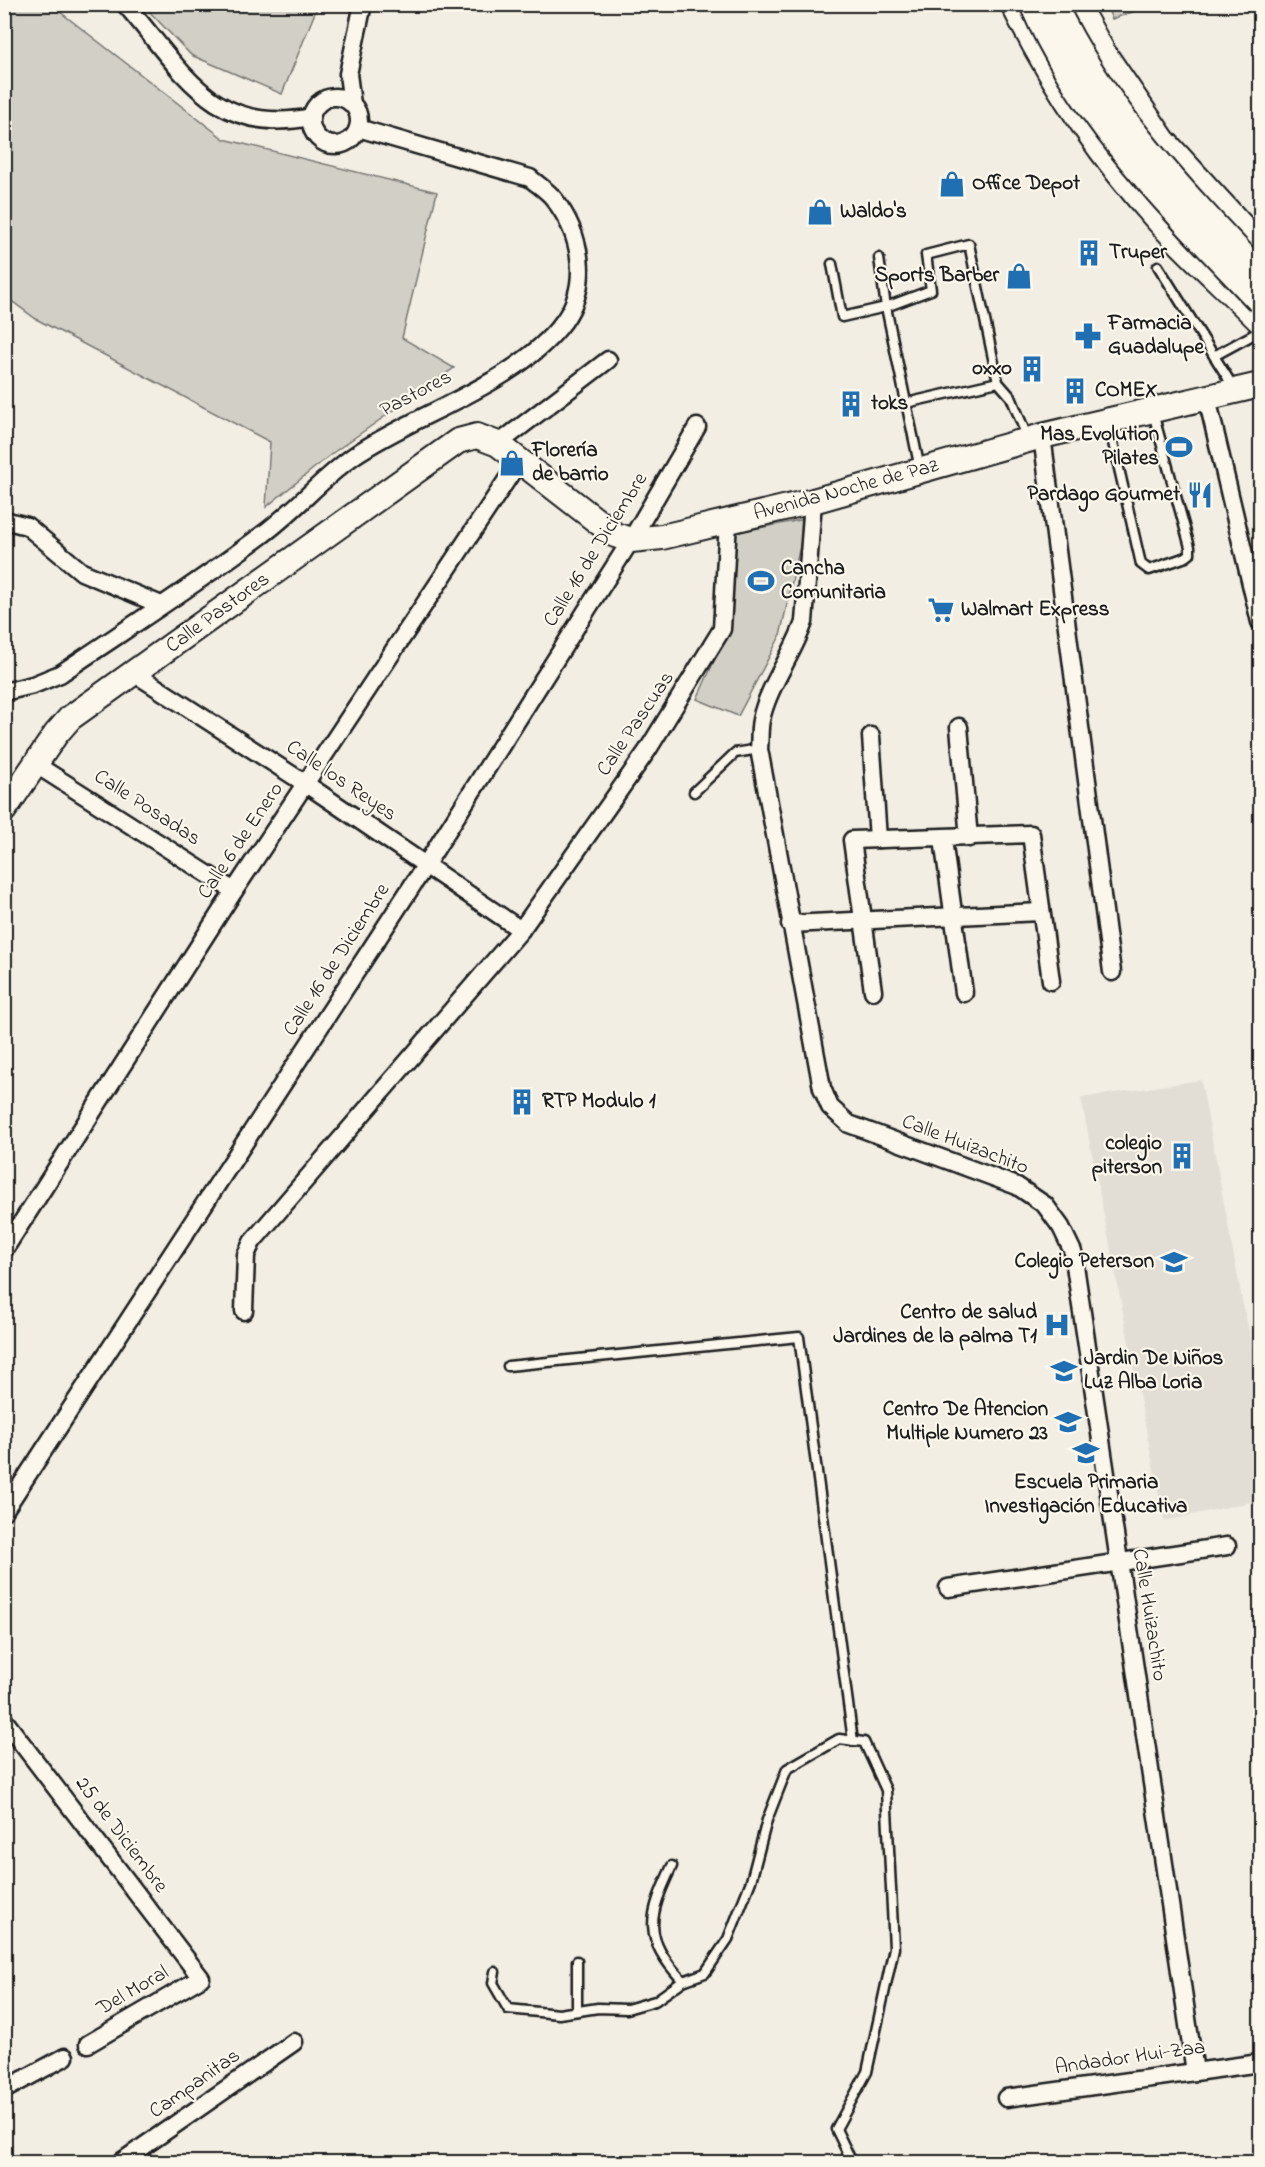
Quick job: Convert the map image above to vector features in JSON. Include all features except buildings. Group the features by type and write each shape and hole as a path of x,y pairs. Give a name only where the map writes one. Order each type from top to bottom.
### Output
{"street":[{"path":"125,4 190,84 214,103 266,122 289,122 311,117"},
{"path":"352,104 343,98 332,97 322,100 311,117 313,132 323,142 337,145 350,140 358,128 358,115 352,104 348,74 363,4"},
{"path":"1013,4 1032,43 1078,118 1158,220 1260,321"},
{"path":"1032,4 1064,63 1126,155 1260,302"},
{"path":"1054,4 1109,99 1141,143 1174,183 1260,273"},
{"path":"1076,4 1102,52 1163,140 1260,246"},
{"path":"332,97 348,74"},
{"name":"Pastores","path":"4,692 33,685 60,674 263,534 353,457 391,432 509,370 541,346 565,320 578,289 581,255 572,226 553,197 530,178 358,128"},
{"path":"1158,220 1182,211 1190,205 1202,182"},
{"path":"608,360 498,444 615,535 631,540"},
{"name":"Avenida Noche de Paz","path":"631,540 662,537 813,501 1035,438 1260,385"},
{"path":"1207,398 1260,622"},
{"name":"Calle 16 de Diciembre","path":"4,1511 425,866 631,540 697,427"},
{"name":"Calle Pastores","path":"4,810 70,718 458,441 477,436 498,444"},
{"path":"1035,438 1112,972"},
{"name":"Calle 6 de Enero","path":"4,1250 234,891 520,460"},
{"name":"Calle Huizachito","path":"813,501 804,622 798,641 768,700 761,721 759,748 822,1088 830,1107 849,1124 1017,1186 1045,1205 1061,1227 1073,1251 1195,2072"},
{"path":"4,520 27,526 82,572 161,605"},
{"name":"Calle Pascuas","path":"244,1311 246,1255 252,1242 521,930 647,751 722,629 728,521"},
{"name":"Calle los Reyes","path":"134,673 306,784 521,930"},
{"path":"959,727 969,838"},
{"path":"871,736 878,839"},
{"name":"Calle Posadas","path":"35,764 234,891"},
{"path":"873,991 852,840 943,839 1030,834 1051,981"},
{"path":"943,839 964,993"},
{"path":"790,924 1041,912"},
{"path":"948,1588 1227,1546"},
{"name":"25 de Diciembre","path":"4,1720 201,1978"},
{"name":"Del Moral","path":"88,2044 201,1978"},
{"name":"Campanitas","path":"121,2163 294,2042"},
{"path":"4,2090 65,2057"},
{"name":"Andador Hui-Zaa","path":"1006,2098 1260,2063"}],"lane":[{"path":"832,264 843,317 886,308 931,290 926,255 969,243 998,382 1011,397 1035,438"},
{"path":"879,258 886,308 920,471"},
{"path":"1158,266 1236,391"},
{"path":"1214,356 1260,331"},
{"path":"906,403 998,382"},
{"path":"1108,421 1141,564 1149,570 1190,554 1152,411"},
{"path":"694,792 735,753 759,748"},
{"path":"508,1366 800,1337 853,1741"},
{"path":"495,1972 493,1983 508,2008 559,2014 598,2008 627,2009 655,2001 683,1981 705,1973 728,1939 751,1881 767,1820 787,1769 839,1739 864,1743 886,1790 894,1948 867,2072 836,2129 852,2163"},
{"path":"672,1866 655,1903 652,1932 666,1963 683,1981"},
{"path":"576,2011 577,1961"}],"shaded area":[{"path":"5,4 51,5 224,139 437,192 402,338 454,368 334,452 266,507 270,442 36,319 5,296"},
{"path":"143,5 318,5 282,94 191,55"},
{"path":"1106,5 1133,5 1135,11 1112,19"},
{"name":"Cancha Comunitaria","path":"806,519 780,636 738,716 697,699 729,628 732,533"},
{"name":"Colegio Peterson","path":"1201,1080 1243,1305 1254,1352 1260,1351 1260,1500 1164,1521 1081,1098"}],"place":[{"name":"Office Depot","path":"952,184"},
{"name":"Waldo's","path":"820,212"},
{"name":"Truper","path":"1089,253"},
{"name":"Sports Barber","path":"1019,276"},
{"name":"Farmacia Guadalupe","path":"1088,336"},
{"name":"oxxo","path":"1032,369"},
{"name":"COMEX","path":"1075,391"},
{"name":"toks","path":"851,404"},
{"name":"Mas Evolution Pilates","path":"1179,447"},
{"name":"Florería de barrio","path":"512,463"},
{"name":"Pardago Gourmet","path":"1200,495"},
{"name":"Cancha Comunitaria","path":"761,581"},
{"name":"Walmart Express","path":"941,610"},
{"name":"RTP Modulo 1","path":"522,1102"},
{"name":"colegio piterson","path":"1182,1156"},
{"name":"Colegio Peterson","path":"1174,1262"},
{"name":"Centro de salud Jardines de la palma T1","path":"1057,1325"},
{"name":"Jardin De Niños Luz Alba Loria","path":"1064,1371"},
{"name":"Centro De Atencion Multiple Numero 23","path":"1068,1422"},
{"name":"Escuela Primaria Investigación Educativa","path":"1086,1453"}]}
